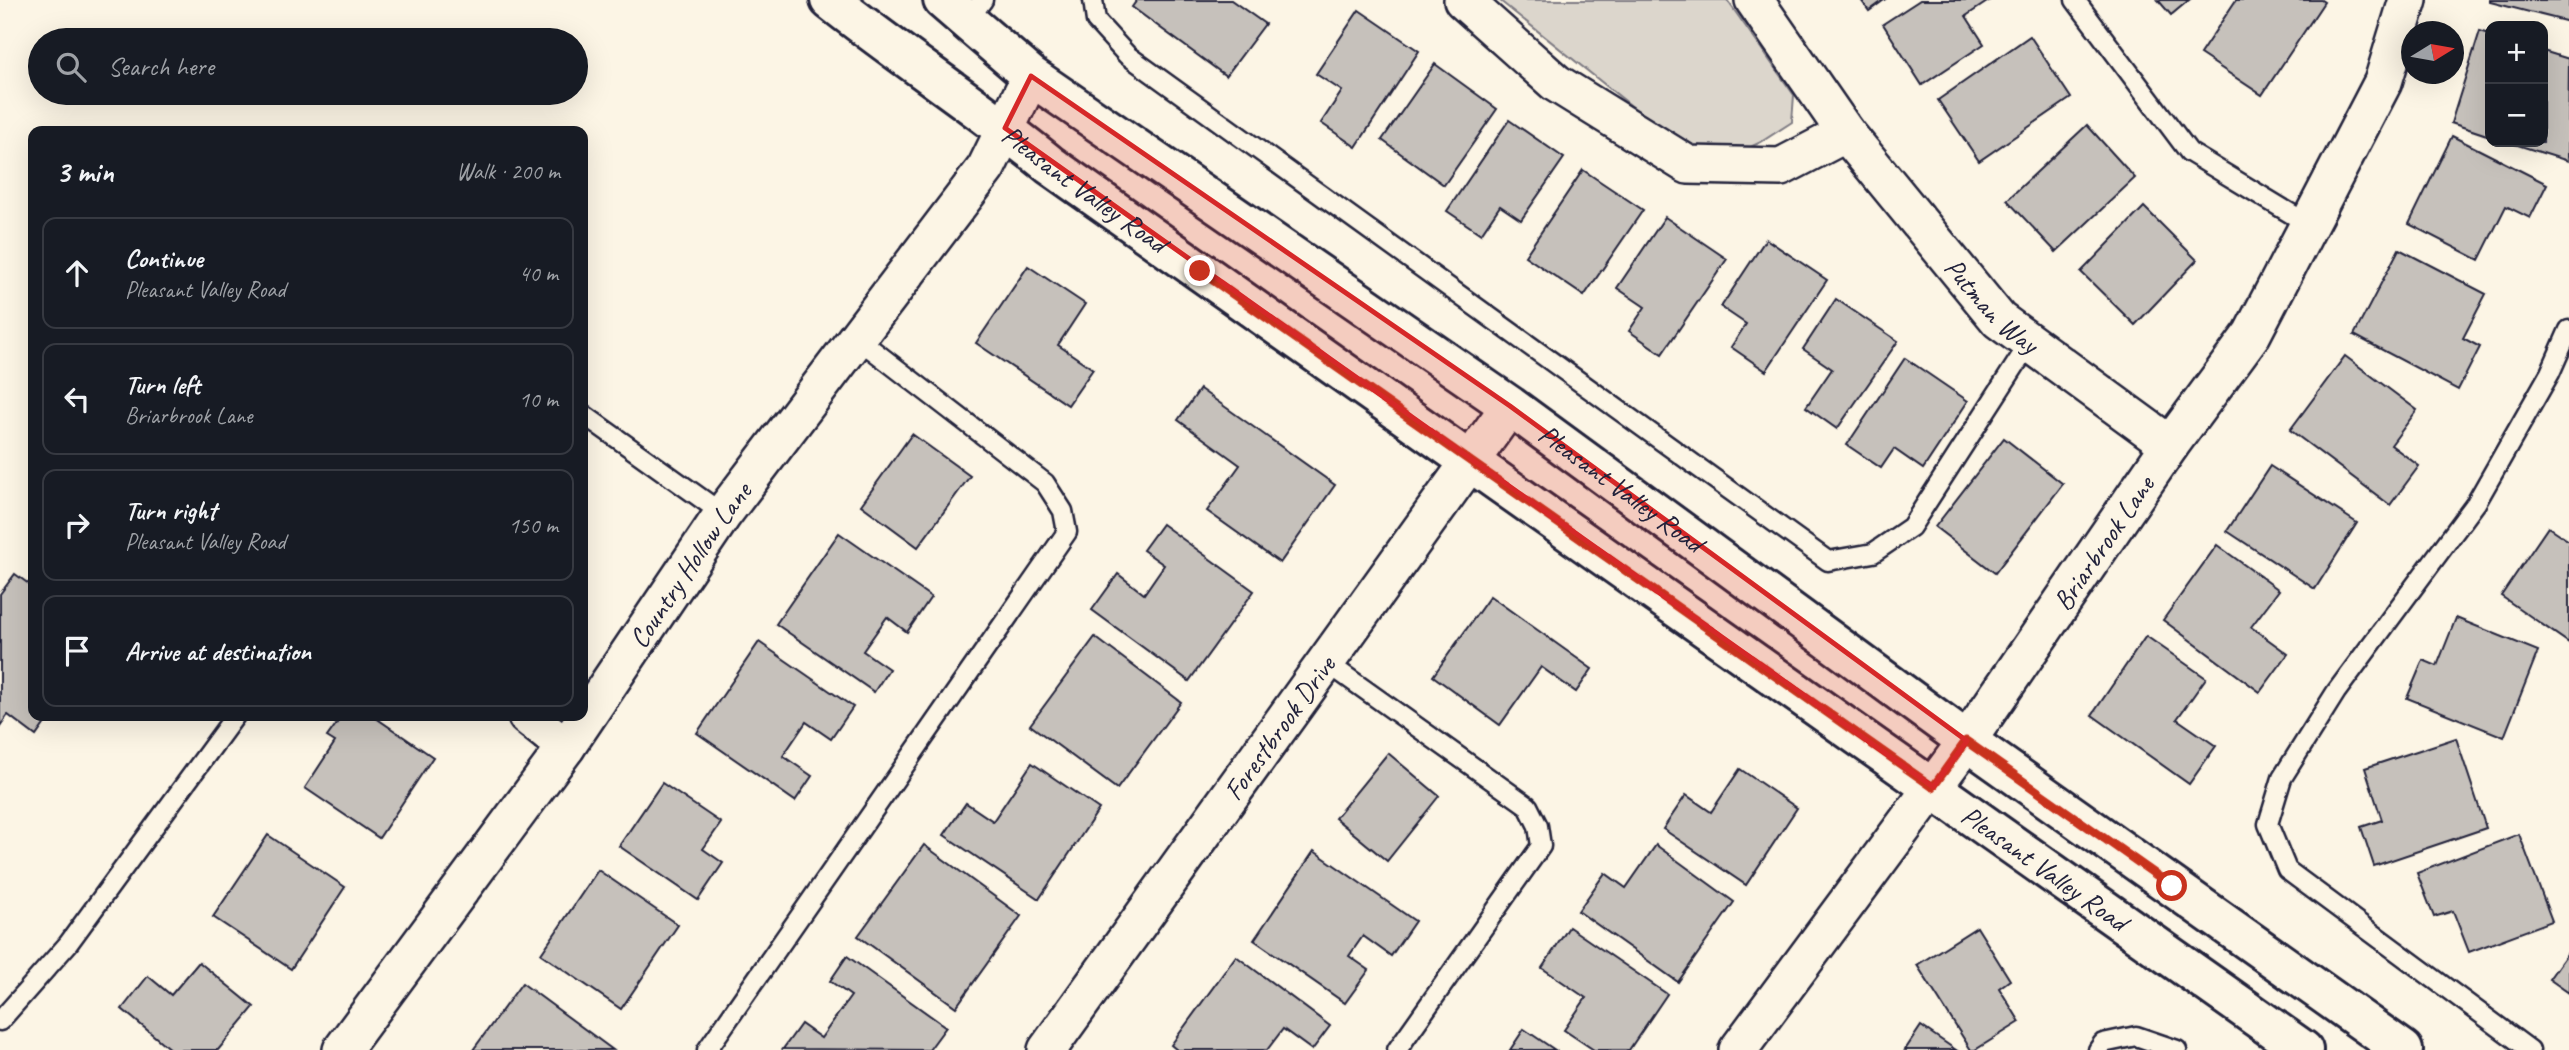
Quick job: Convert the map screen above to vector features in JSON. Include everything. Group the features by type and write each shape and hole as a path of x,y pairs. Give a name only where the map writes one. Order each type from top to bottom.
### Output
{"main road":[{"name":"Pleasant Valley Road","path":"830,0 880,40 1005,128 1050,165 2303,1050"},
{"name":"Pleasant Valley Road","path":"964,7 1031,76 1510,406 1966,741 2403,1050"}],"street":[{"path":"1464,0 1556,83 1688,165 1781,167 1846,133"},
{"name":"Putman Way","path":"1754,0 1846,133 1999,320 2171,445"},
{"name":"Briarbrook Lane","path":"1738,1050 1933,787 2171,445 2252,334 2383,82 2408,0"},
{"name":"Country Hollow Lane","path":"588,714 723,514 986,168 1031,76"},
{"name":"Forestbrook Drive","path":"1047,1050 1510,406"},
{"path":"533,721 566,747"},
{"name":"Country Hollow Lane","path":"342,1050 584,721"}],"lane":[{"path":"1093,0 1096,21 1127,55 1828,561 1873,553 1911,527 2029,344"},
{"path":"2075,0 2189,152 2308,224"},
{"path":"2530,1050 2287,870 2268,824 2282,778 2336,692 2476,503 2550,373 2569,330"},
{"path":"707,1050 1067,532 1063,511 1045,483 857,338"},
{"path":"588,418 723,514"},
{"path":"1326,662 1528,806 1538,826 1541,846 1397,1050"},
{"path":"0,1021 68,944 231,721"},
{"path":"2098,1050 2103,1043 2136,1036 2177,1050"}],"highlighted area":[{"path":"1031,76 1510,406 1967,741 1933,787 1005,128"}],"shaded area":[{"path":"1499,0 1727,0 1794,95 1792,122 1761,142 1735,154 1689,152"}],"building":[{"path":"1137,0 1231,0 1265,24 1226,76 1132,7"},
{"path":"1861,0 1884,0 1869,11"},
{"path":"1920,0 1990,0 1966,16 1984,44 1922,85 1883,24"},
{"path":"2158,0 2189,0 2171,15"},
{"path":"2236,0 2324,2 2262,95 2200,54"},
{"path":"2569,0 2569,22 2490,2"},
{"path":"1359,10 1419,51 1356,147 1321,123 1342,91 1316,74"},
{"path":"2480,31 2485,32 2485,134 2451,123"},
{"path":"2030,36 2071,98 1979,161 1938,100"},
{"path":"2548,53 2569,59 2568,161 2524,147 2548,147"},
{"path":"1435,64 1497,109 1444,185 1382,140"},
{"path":"1509,120 1564,158 1521,220 1500,206 1481,234 1447,211"},
{"path":"2087,125 2135,178 2056,252 2007,200"},
{"path":"2452,136 2547,184 2530,218 2506,206 2479,260 2409,224"},
{"path":"1583,170 1643,210 1584,296 1525,256"},
{"path":"2144,207 2197,260 2135,325 2081,272"},
{"path":"1665,217 1727,259 1662,354 1629,331 1645,307 1617,288"},
{"path":"1766,239 1827,280 1766,371 1731,347 1746,324 1721,307"},
{"path":"2399,249 2486,294 2463,338 2480,347 2458,390 2354,335"},
{"path":"1028,266 1085,304 1058,345 1093,369 1068,405 976,343"},
{"path":"1836,299 1898,341 1837,429 1806,407 1832,369 1803,349"},
{"path":"2345,356 2417,410 2391,445 2419,466 2390,505 2290,430"},
{"path":"1905,358 1968,401 1923,469 1894,449 1881,468 1847,445"},
{"path":"1200,389 1335,485 1280,563 1207,511 1240,465 1178,420"},
{"path":"912,434 970,476 918,547 861,505"},
{"path":"2004,438 2063,484 1995,573 1935,527"},
{"path":"2270,466 2357,523 2315,589 2227,531"},
{"path":"1162,524 1254,591 1189,681 1092,610 1118,574 1144,594 1164,565 1143,550"},
{"path":"2548,527 2569,541 2569,643 2501,596"},
{"path":"839,533 931,597 907,632 887,617 863,651 889,669 874,692 776,624"},
{"path":"2217,545 2279,590 2251,627 2288,654 2260,692 2163,620"},
{"path":"15,574 28,583 28,721 46,721 36,736 8,715 0,726 0,594"},
{"path":"1490,596 1592,669 1576,692 1541,667 1500,725 1433,676"},
{"path":"2456,618 2538,651 2504,737 2407,698 2423,660 2437,666"},
{"path":"2146,636 2206,678 2177,719 2216,746 2189,784 2092,715"},
{"path":"1095,637 1181,702 1117,789 1030,725"},
{"path":"759,642 853,707 831,739 806,722 783,756 812,776 795,801 697,733"},
{"path":"338,721 380,721 433,757 379,838 305,788 335,742 327,737"},
{"path":"2456,738 2486,828 2374,866 2361,827 2382,820 2365,768"},
{"path":"1388,753 1439,796 1387,861 1335,818"},
{"path":"1032,763 1099,809 1039,899 944,835 966,803 993,821"},
{"path":"1740,769 1797,808 1746,885 1663,829 1686,795 1711,812"},
{"path":"662,783 721,823 703,849 723,863 698,900 619,846"},
{"path":"2519,834 2552,921 2469,952 2453,911 2434,917 2417,873"},
{"path":"268,835 345,887 291,969 213,917"},
{"path":"924,845 1021,916 956,1007 858,936"},
{"path":"1656,845 1734,902 1678,982 1578,911 1605,873 1626,888"},
{"path":"1314,851 1415,921 1391,956 1363,936 1349,956 1369,970 1345,1003 1254,940"},
{"path":"598,870 678,925 621,1009 541,954"},
{"path":"1569,927 1667,994 1629,1050 1594,1050 1564,1030 1586,998 1542,968"},
{"path":"1977,927 2010,980 1999,988 2020,1022 1971,1050 1917,965"},
{"path":"2569,951 2569,993 2549,979"},
{"path":"847,956 946,1027 929,1050 783,1049 801,1024 821,1038 851,996 830,981"},
{"path":"1236,956 1330,1026 1312,1050 1283,1029 1267,1050 1177,1050 1171,1045"},
{"path":"199,962 254,1007 218,1050 171,1050 122,1009 148,976 171,995"},
{"path":"522,983 613,1050 473,1050"},
{"path":"1921,1026 1956,1050 1905,1050"},
{"path":"1524,1029 1555,1050 1510,1050"}],"route":[{"path":"1200,271 1933,787 1966,741 2172,886"}]}
